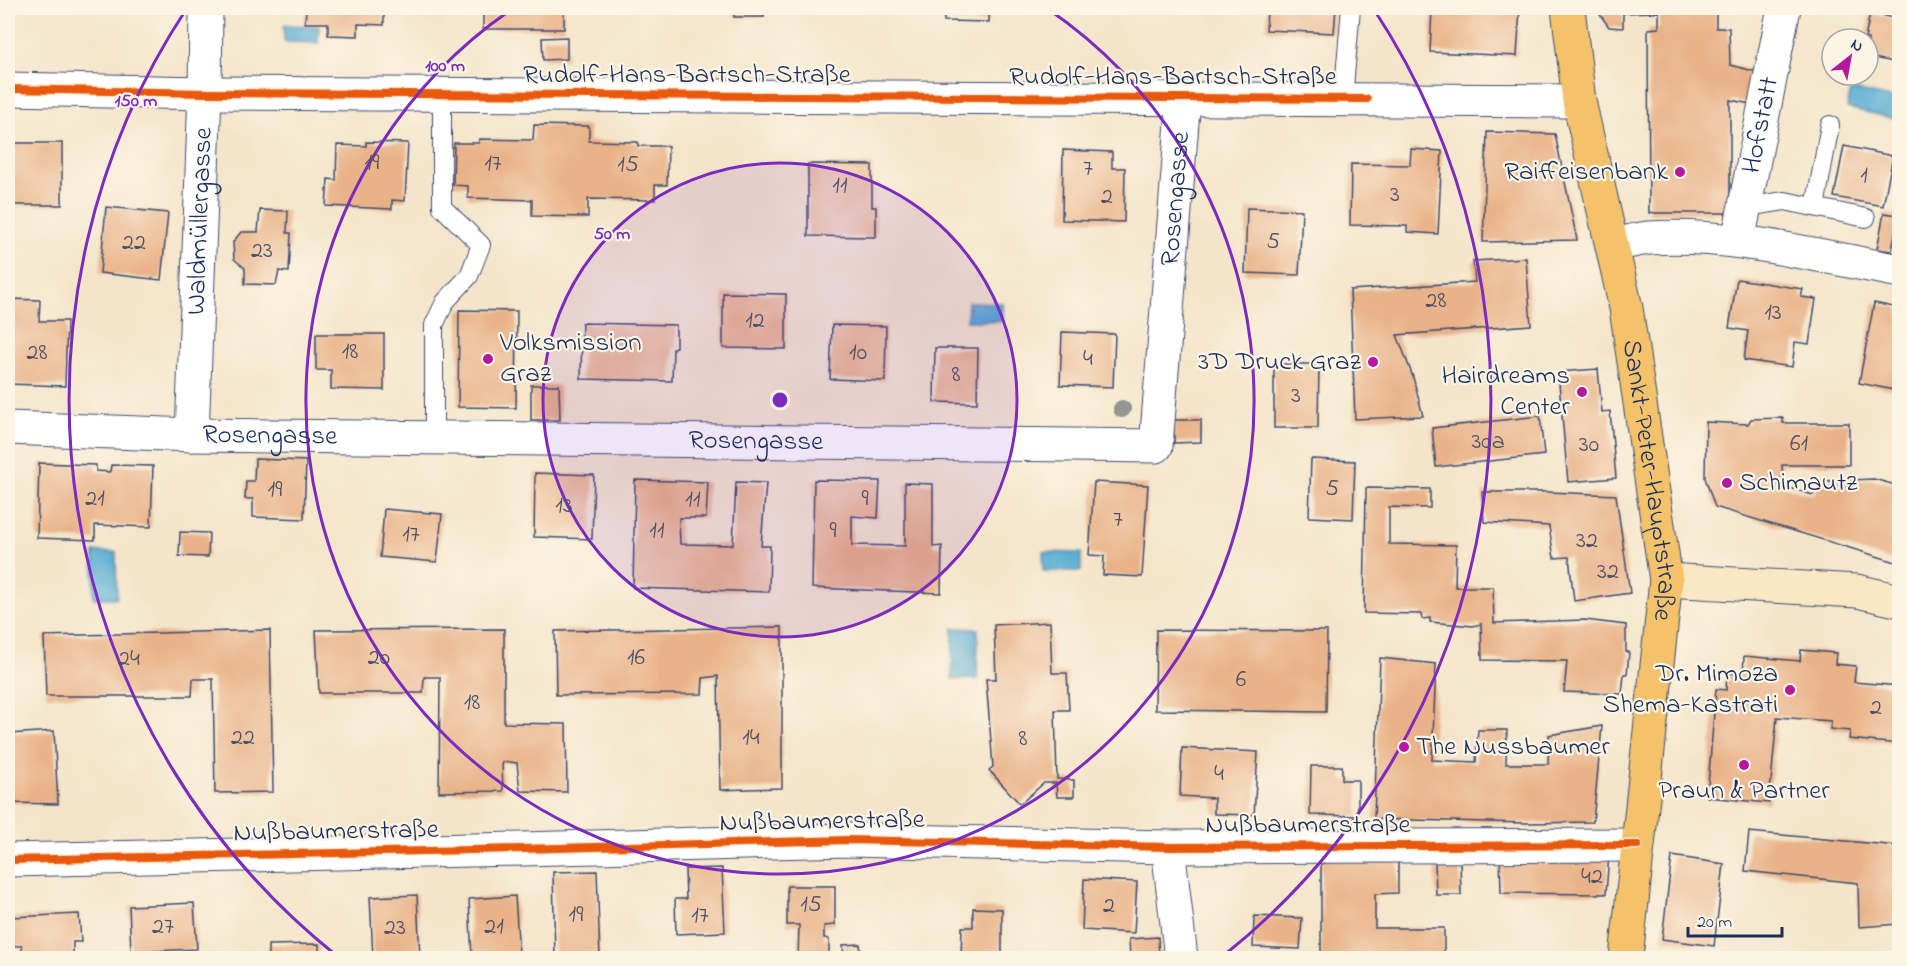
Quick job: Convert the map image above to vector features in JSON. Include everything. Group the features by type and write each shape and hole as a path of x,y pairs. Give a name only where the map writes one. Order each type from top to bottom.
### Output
{"main road":[{"name":"Sankt-Peter-Hauptstraße","path":"1568,8 1579,101 1626,308 1665,580 1626,958"}],"street":[{"name":"Waldmüllergasse","path":"192,435 206,8"},
{"name":"Hofstatt","path":"1738,241 1784,8"},
{"name":"Rudolf-Hans-Bartsch-Straße","path":"8,89 205,93 1579,101"},
{"name":"Rosengasse","path":"8,428 192,435 1156,446 1184,98"},
{"path":"1612,245 1631,243 1646,238 1738,241 1899,271"},
{"path":"1665,580 1857,591 1899,601"},
{"name":"Nußbaumerstraße","path":"8,860 848,840 1168,847 1638,845"},
{"path":"1168,847 1181,958"}],"lane":[{"path":"1351,8 1355,99"},
{"path":"434,438 434,325 445,302 469,276 481,245 442,207 444,131 442,94"},
{"path":"1815,207 1830,125"},
{"path":"1745,207 1785,201 1866,218"}],"water":[{"path":"284,25 319,26 318,43 284,42"},
{"path":"1851,89 1896,99 1892,118 1847,108"},
{"path":"968,302 1003,303 1003,321 967,321"},
{"path":"94,552 116,552 117,598 94,598"},
{"path":"1043,552 1081,553 1081,571 1043,571"},
{"path":"953,628 978,629 977,679 952,679"}],"building":[{"path":"94,8 161,8 161,10 94,10"},
{"path":"306,8 384,8 384,25 358,24 358,36 328,35 328,23 305,23"},
{"path":"483,8 564,8 564,29 483,29"},
{"path":"734,8 786,8 786,11 764,11 764,17 734,17"},
{"path":"944,8 989,8 989,22 944,21"},
{"path":"1267,8 1336,8 1334,33 1266,30"},
{"path":"1432,8 1520,8 1517,56 1430,52"},
{"path":"1598,8 1716,8 1716,28 1729,28 1730,65 1761,73 1756,105 1730,100 1730,213 1649,213 1648,29 1659,28 1659,12 1623,13 1623,28 1609,27"},
{"path":"1870,13 1899,19 1899,63 1880,59 1880,27 1867,27"},
{"path":"567,37 567,59 543,60 542,38"},
{"path":"534,125 589,126 589,141 638,142 638,146 668,146 667,185 655,185 655,200 588,199 588,217 532,216 532,200 468,198 468,186 453,185 454,143 479,143 479,139 533,140"},
{"path":"1487,132 1555,134 1577,240 1483,242"},
{"path":"366,142 408,143 405,201 392,200 392,209 326,206 328,179 336,180 337,145 366,146"},
{"path":"8,143 62,143 62,205 8,205"},
{"path":"1844,146 1893,156 1883,206 1834,197"},
{"path":"1411,149 1442,151 1438,234 1407,232 1407,226 1350,225 1351,164 1410,165"},
{"path":"1063,150 1112,152 1112,168 1125,168 1124,222 1062,220"},
{"path":"808,164 872,165 872,207 876,207 876,237 808,236"},
{"path":"106,207 168,213 161,280 100,273"},
{"path":"1247,208 1302,210 1299,275 1245,273"},
{"path":"260,210 288,211 287,233 291,233 289,272 279,271 276,285 245,284 245,268 234,259 233,242 241,232 258,232"},
{"path":"1884,213 1898,215 1892,251 1877,249"},
{"path":"1526,258 1531,325 1397,335 1413,377 1423,416 1355,419 1350,290 1475,282 1473,261"},
{"path":"1737,279 1803,289 1801,297 1816,299 1809,344 1795,342 1792,367 1744,360 1748,331 1729,328"},
{"path":"723,293 786,294 786,349 723,348"},
{"path":"8,299 40,300 39,321 67,321 65,386 8,384"},
{"path":"1874,303 1899,308 1899,391 1859,383"},
{"name":"Volksmission Graz","path":"459,310 517,311 516,408 458,407"},
{"path":"582,323 676,325 672,381 581,379"},
{"path":"832,325 886,326 885,381 830,379"},
{"path":"1062,332 1115,334 1113,387 1060,385"},
{"path":"316,334 384,334 384,390 331,389 331,370 316,370"},
{"path":"935,348 978,348 977,403 934,402"},
{"path":"1274,364 1319,364 1318,428 1274,428"},
{"path":"1598,369 1602,412 1610,411 1616,478 1568,482 1558,372"},
{"path":"531,385 559,385 560,420 531,420"},
{"path":"1540,416 1544,455 1436,467 1432,428"},
{"path":"1783,418 1783,423 1849,423 1849,465 1782,465 1783,486 1813,495 1822,481 1874,479 1899,486 1899,563 1715,507 1705,478 1706,422 1748,424 1751,419"},
{"path":"1174,420 1201,420 1201,442 1174,443"},
{"path":"255,459 306,461 304,519 253,517 253,499 245,499 246,481 254,481"},
{"path":"1311,459 1355,461 1353,519 1309,517"},
{"path":"39,463 96,465 96,471 110,472 111,465 153,466 151,527 95,525 95,540 37,538"},
{"path":"535,473 594,475 592,539 534,537"},
{"path":"635,480 708,482 706,518 679,518 680,544 733,545 736,482 766,483 761,546 770,546 769,592 633,588"},
{"path":"814,480 880,481 878,518 852,516 852,545 905,546 905,483 933,484 933,547 942,546 941,593 812,588"},
{"path":"1094,482 1148,485 1142,577 1103,575 1104,556 1089,555"},
{"path":"1366,488 1430,489 1430,508 1389,507 1389,544 1456,545 1455,587 1493,587 1494,623 1585,620 1626,625 1626,652 1629,652 1622,694 1564,692 1567,661 1482,660 1481,624 1473,626 1430,622 1430,618 1422,619 1421,614 1364,613"},
{"path":"1482,492 1616,495 1630,593 1574,601 1569,557 1554,558 1549,526 1484,522"},
{"path":"384,509 442,514 437,562 380,557"},
{"path":"180,532 209,533 208,557 179,556"},
{"path":"1050,622 1052,673 1067,673 1069,710 1055,710 1057,779 1074,780 1074,797 1057,797 1056,783 1044,783 1020,804 989,770 993,767 986,679 996,679 994,625"},
{"path":"782,627 782,788 720,790 718,676 703,678 702,694 556,695 555,631"},
{"path":"504,629 504,723 566,724 567,792 520,791 517,763 509,762 502,763 503,791 439,792 440,677 424,677 423,693 319,693 316,630"},
{"path":"270,630 273,792 215,793 213,679 193,679 192,696 46,696 44,636"},
{"path":"1156,630 1327,631 1326,712 1155,710"},
{"path":"1801,650 1836,653 1835,664 1856,666 1854,682 1899,686 1899,744 1849,739 1850,731 1830,729 1831,721 1777,717 1769,803 1707,797 1716,689 1726,690 1727,673 1743,674 1744,656 1800,661"},
{"name":"The Nussbaumer","path":"1380,658 1436,664 1432,760 1476,762 1478,730 1507,730 1506,764 1548,764 1549,735 1602,726 1593,822 1525,823 1374,819"},
{"path":"54,731 58,804 10,803 8,734"},
{"path":"1182,748 1258,752 1254,815 1214,814 1214,798 1180,796"},
{"path":"1311,766 1342,766 1342,780 1358,780 1358,816 1310,815"},
{"path":"1749,832 1899,846 1899,924 1859,927 1858,883 1745,871"},
{"path":"1500,854 1609,854 1606,894 1501,893"},
{"path":"1672,856 1724,864 1714,946 1662,939"},
{"path":"1321,857 1398,858 1398,893 1375,894 1375,928 1444,928 1444,958 1321,958"},
{"path":"1435,861 1460,861 1461,895 1436,895"},
{"path":"722,868 725,932 676,934 675,899 686,899 685,869"},
{"path":"597,871 600,958 555,958 553,872"},
{"path":"1084,879 1137,882 1134,933 1082,930"},
{"path":"787,886 835,886 835,925 824,926 824,938 829,939 829,958 798,958 799,925 787,925"},
{"path":"417,895 420,958 373,958 370,897"},
{"path":"515,896 519,955 472,958 469,899"},
{"path":"194,903 197,949 131,952 129,906"},
{"path":"973,908 1002,909 1002,958 961,958 962,927 973,927"},
{"path":"79,914 81,942 73,942 73,958 22,958 22,946 13,946 11,917"},
{"path":"1254,916 1302,918 1300,949 1253,947"},
{"path":"1158,937 1159,958 1130,958 1129,939"},
{"path":"319,944 319,958 268,958 268,945"},
{"path":"860,944 861,958 844,958 843,945"}],"cycle path":[{"path":"8,89 205,93 1367,99"},
{"path":"8,860 848,840 1168,847 1638,845"}],"place":[{"name":"Raiffeisenbank","path":"1680,172"},
{"name":"Volksmission Graz","path":"488,359"},
{"name":"3D Druck Graz","path":"1373,362"},
{"name":"Hairdreams Center","path":"1582,392"},
{"name":"Schimautz","path":"1727,483"},
{"name":"Dr. Mimoza Shema-Kastrati","path":"1790,690"},
{"name":"The Nussbaumer","path":"1404,747"},
{"name":"Praun & Partner","path":"1744,765"}]}
